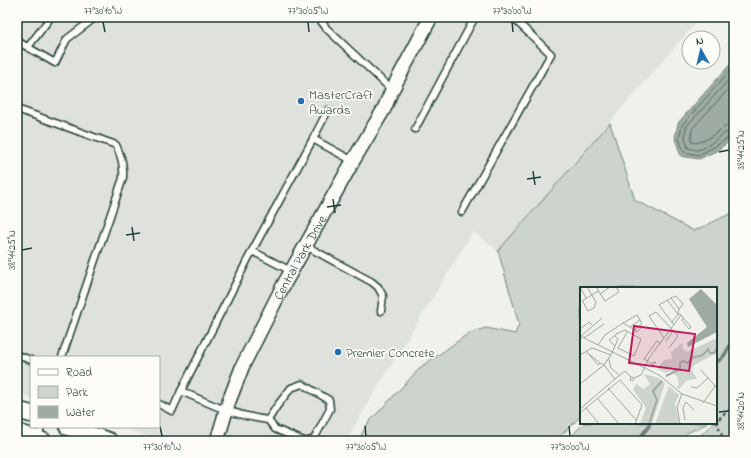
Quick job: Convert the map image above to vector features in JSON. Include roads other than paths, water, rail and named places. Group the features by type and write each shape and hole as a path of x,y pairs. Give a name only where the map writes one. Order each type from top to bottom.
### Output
{"street":[{"name":"Central Park Drive","path":"217,441 243,365 292,271 353,161 384,109 392,90 431,17"},
{"path":"17,410 30,414"},
{"path":"71,428 110,441"},
{"path":"17,432 41,436"}],"lane":[{"path":"28,47 51,17"},
{"path":"17,41 55,63 67,39 96,17"},
{"path":"318,17 327,29 392,90"},
{"path":"415,129 475,17"},
{"path":"462,212 551,54 512,17"},
{"path":"17,109 116,145 121,155 124,167 123,178 62,356"},
{"path":"160,405 172,411 252,251 328,110"},
{"path":"313,139 353,161"},
{"path":"306,246 372,282 378,287 383,296 381,311"},
{"path":"252,251 292,271"},
{"path":"17,355 30,360"},
{"path":"268,420 291,388 302,384 329,400 330,409 314,439 308,441"},
{"path":"181,391 226,411 250,418 268,420 275,429 304,441"}],"water":[{"path":"734,60 734,138 716,151 699,159 681,156 675,139 678,123"}],"waterway":[{"path":"717,361 725,355 734,337"},
{"path":"637,441 649,424"}],"place":[{"name":"MasterCraft Awards","path":"301,101"},
{"name":"Premier Concrete","path":"338,352"}]}
